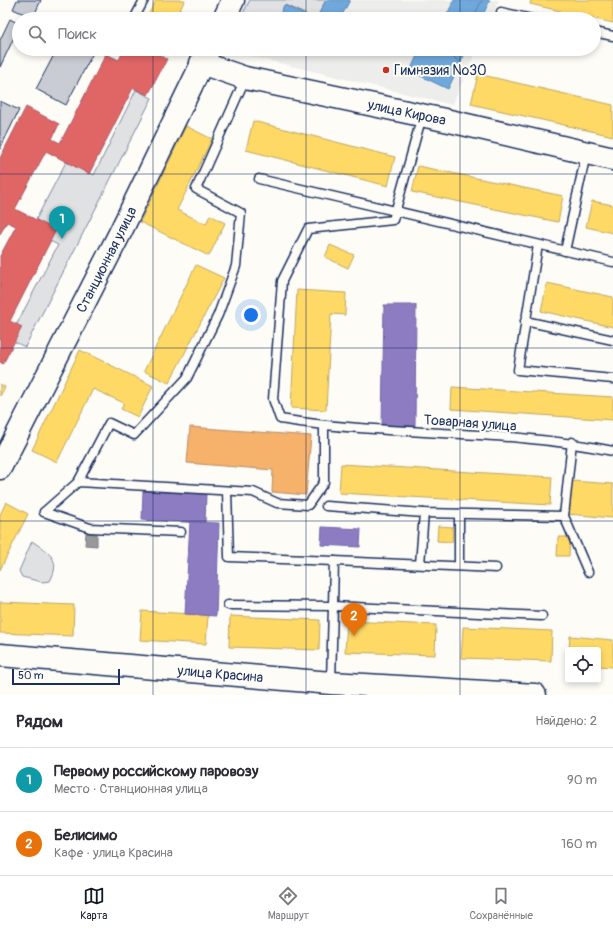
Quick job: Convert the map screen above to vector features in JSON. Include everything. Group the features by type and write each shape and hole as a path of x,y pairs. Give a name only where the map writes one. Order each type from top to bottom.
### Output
{"main road":[{"path":"227,12 233,0"},
{"name":"улица Кирова","path":"205,56 245,78 422,115 613,159"},
{"name":"Станционная улица","path":"0,468 120,233 205,56"},
{"name":"улица Красина","path":"0,656 451,692 536,695"}],"lane":[{"path":"138,12 144,0"},
{"path":"601,33 613,36"},
{"path":"181,532 90,528 44,512 78,482 109,423 134,435 187,378 218,315 236,266 241,213 196,190 245,78"},
{"path":"396,212 422,115"},
{"path":"565,251 586,153"},
{"path":"259,179 613,262"},
{"name":"Товарная улица","path":"396,212 393,220 308,229 282,281 273,399 280,419 324,426 572,442 613,451"},
{"path":"538,245 518,370 613,379"},
{"path":"525,321 613,340"},
{"path":"78,482 253,492 277,503 308,504 324,482 324,426"},
{"path":"572,442 564,516 588,572"},
{"path":"227,491 229,557 459,565 496,568"},
{"path":"326,506 424,513 564,516"},
{"path":"420,564 424,513"},
{"path":"459,514 459,565"},
{"path":"331,683 334,561"},
{"path":"228,605 333,606 542,616"}],"shaded area":[{"path":"245,0 499,0 494,12 239,12"},
{"path":"250,0 326,0 320,12 300,12 285,5 282,12 244,12"},
{"name":"Гимназия №30","path":"250,56 474,56 452,105"},
{"path":"136,90 152,98 25,347 9,339 58,245 30,231 66,162 94,175"},
{"path":"32,541 44,549 52,557 55,567 50,581 42,582 22,577 19,571"}],"building: Жильё":[{"path":"156,0 185,0 179,12 150,12"},
{"path":"531,0 613,0 613,23 601,20 601,12 565,12 530,4"},
{"path":"478,74 613,105 613,136 471,104"},
{"path":"253,121 395,157 388,186 246,150"},
{"path":"186,126 212,139 177,210 206,224 210,215 225,223 209,256 140,222"},
{"path":"418,166 563,196 558,222 412,192"},
{"path":"592,201 613,205 613,233 586,227"},
{"path":"330,245 354,255 348,268 325,257"},
{"path":"196,265 224,278 169,383 144,371"},
{"path":"547,283 613,297 613,327 541,311"},
{"path":"297,290 346,293 345,315 331,314 326,410 291,408"},
{"path":"80,350 153,386 138,417 121,409 124,403 93,389 57,462 32,450"},
{"path":"0,384 5,387 0,396"},
{"path":"452,387 613,397 613,420 451,409"},
{"path":"341,464 552,477 550,505 339,493"},
{"path":"571,481 613,484 613,518 568,514"},
{"path":"6,502 28,514 0,570 0,515"},
{"path":"438,526 453,527 452,542 437,541"},
{"path":"558,537 570,537 569,556 557,556"},
{"path":"0,602 74,605 73,636 0,633"},
{"path":"142,611 208,615 206,644 140,640"},
{"path":"230,616 320,620 319,650 229,647"},
{"path":"347,621 436,625 435,655 345,652"},
{"path":"463,627 552,631 551,661 461,658"},
{"path":"570,636 613,640 613,667 601,666 601,647 569,647"}],"building: Торговля":[{"path":"105,56 110,56 119,60 121,56 161,56 167,59 148,95 133,88 89,174 46,151 15,209 56,230 10,321 22,327 3,364 0,362 0,256 16,226 7,222 0,234 0,158 26,107 59,124 52,139 60,143"}],"building: Офисы":[{"path":"384,305 416,305 415,426 382,426"},
{"path":"143,491 206,494 205,523 142,520"},
{"path":"190,522 219,523 216,616 185,614"},
{"path":"322,527 361,529 360,547 321,545"}],"building: Школы":[{"path":"326,0 350,0 344,12 320,12"},
{"path":"454,0 482,0 476,12 448,12"},
{"path":"482,0 490,0 484,12 476,12"},
{"path":"284,5 298,12 281,12"},
{"path":"417,56 455,56 454,58 461,62 448,89 410,71"},
{"path":"455,56 464,56 461,62 454,58"}],"building: Медицина":[{"path":"190,427 311,436 306,495 272,492 273,470 187,463"}],"building: Промзона":[{"path":"86,533 97,534 97,546 85,545"}],"building: Прочее":[{"path":"17,0 41,0 36,12 20,12 13,9"},
{"path":"10,19 12,20 12,42 0,67 0,40"},
{"path":"53,56 91,56 66,105 36,89"},
{"path":"0,101 19,110 0,149"}],"place":[{"name":"Гимназия №30","path":"386,70"},
{"name":"Первому российскому паровозу","path":"62,239"},
{"name":"Белисимо","path":"354,636"}]}
